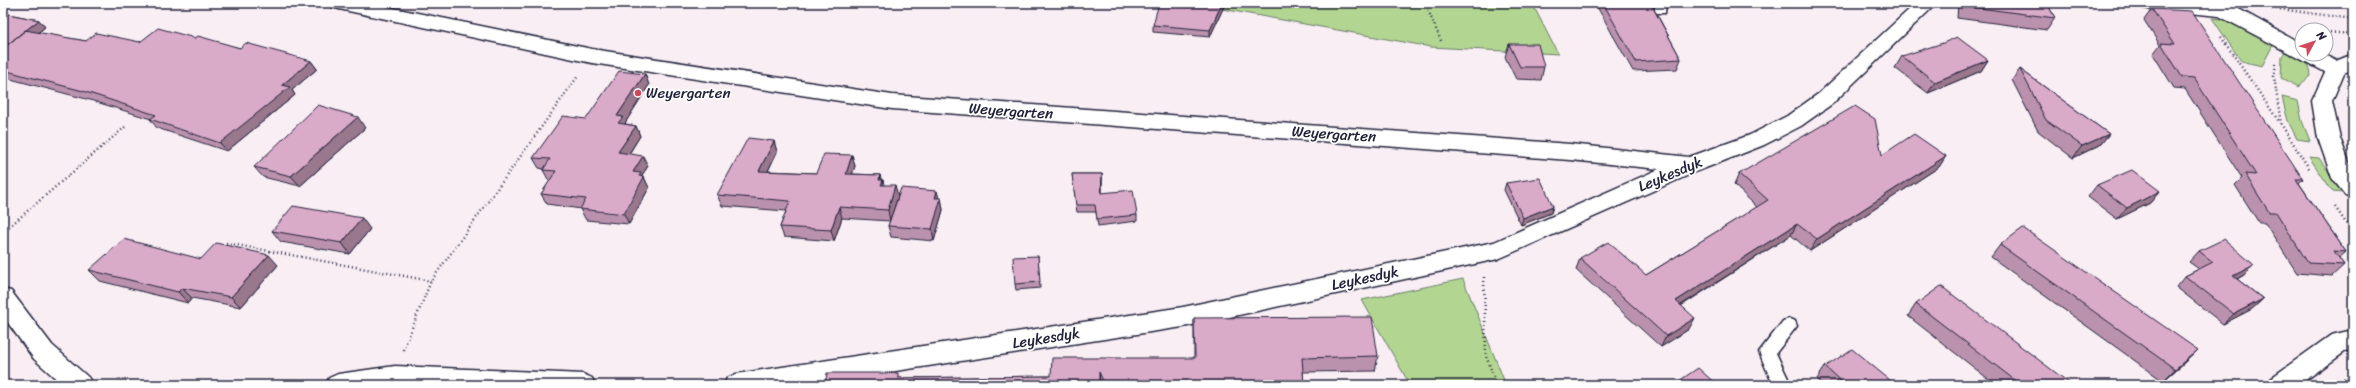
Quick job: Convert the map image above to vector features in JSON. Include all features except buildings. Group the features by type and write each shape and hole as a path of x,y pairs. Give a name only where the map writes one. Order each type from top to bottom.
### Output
{"street":[{"name":"Weyergarten","path":"339,3 592,56 892,102 1570,152 1690,165"},
{"name":"Leykesdyk","path":"736,385 1183,317 1498,250 1690,165 1757,140 1794,121 1824,99 1927,3"},
{"path":"2149,3 2214,7 2294,48"},
{"path":"2334,62 2344,65 2322,101 2340,172 2353,189"},
{"path":"3,298 43,352 80,385"},
{"path":"2280,385 2340,342 2353,340"},
{"path":"338,385 395,376 583,385"}],"lane":[{"path":"1782,385 1767,352 1789,326"}],"path":[{"path":"1425,3 1442,43"},
{"path":"2214,7 2280,124"},
{"path":"2269,7 2353,19"},
{"path":"2334,33 2353,34"},
{"path":"395,376 405,343 431,281 592,56"},
{"path":"3,232 125,127"},
{"path":"226,243 431,281"},
{"path":"1484,253 1486,356 1497,385"},
{"path":"2331,384 2353,377"}],"green space":[{"path":"1189,3 1532,3 1558,54 1431,47"},
{"path":"2212,18 2231,20 2274,43 2262,66 2241,61"},
{"path":"2289,47 2294,51 2294,62 2307,63 2311,71 2311,76 2299,87 2281,78 2282,56"},
{"path":"2282,97 2298,101 2302,121 2310,141 2297,139 2288,121"},
{"path":"2309,157 2319,158 2343,193 2333,192"},
{"path":"1463,279 1506,385 1410,385 1362,300"}],"place":[{"name":"Weyergarten","path":"638,93"}]}
